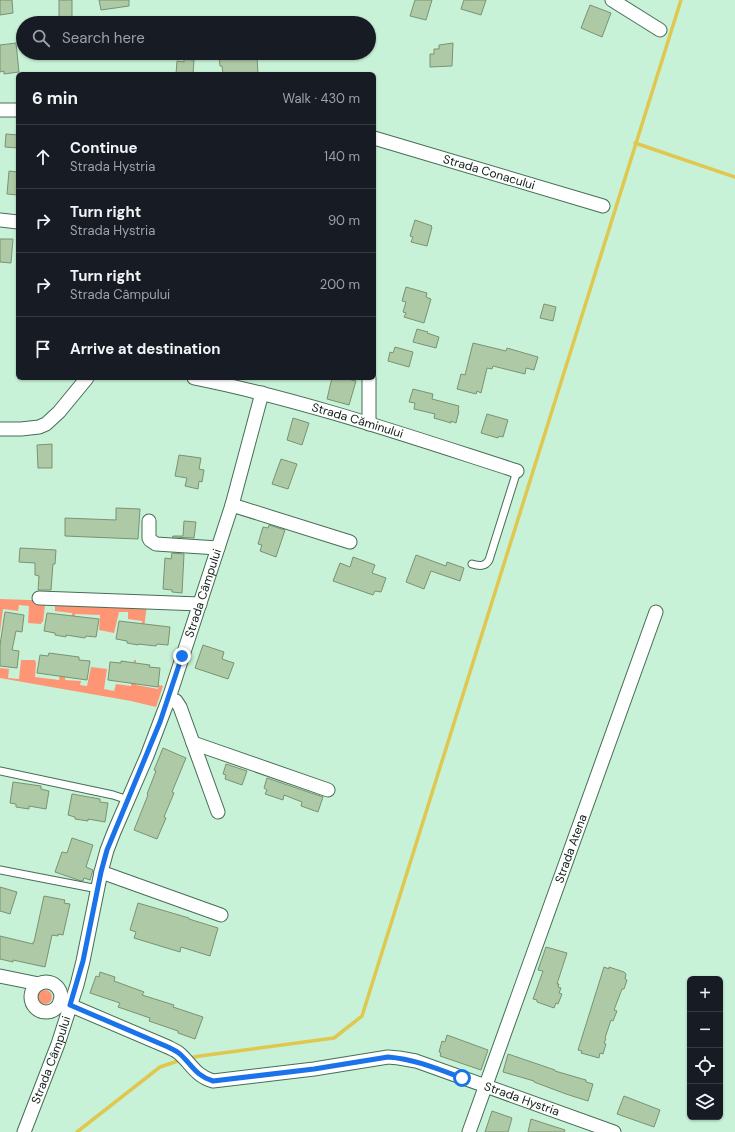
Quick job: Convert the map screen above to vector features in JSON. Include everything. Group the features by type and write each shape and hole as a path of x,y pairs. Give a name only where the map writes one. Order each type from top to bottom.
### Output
{"street":[{"path":"612,0 660,30"},
{"path":"0,110 16,110"},
{"name":"Strada Conacului","path":"376,139 603,206"},
{"path":"0,220 16,222"},
{"path":"0,429 21,429 46,424 84,380"},
{"name":"Strada Căminului","path":"204,380 262,393 369,424 518,471"},
{"path":"369,380 369,424"},
{"name":"Strada Câmpului","path":"24,1132 58,1044 65,1003 83,961 101,872 107,850 150,749 169,698 232,505 262,393"},
{"path":"232,505 350,542"},
{"path":"149,521 149,538 156,544 218,548"},
{"path":"39,598 200,604"},
{"name":"Strada Atena","path":"468,1132 656,612"},
{"path":"169,698 176,701 180,707 218,812"},
{"path":"193,743 328,790"},
{"path":"101,872 222,915"},
{"path":"0,976 39,984"},
{"path":"48,982 53,984 59,991 60,996 65,1003 50,1011 45,1012 36,1009 31,1000 32,991 39,984 48,982"},
{"name":"Strada Hystria","path":"65,1003 159,1042 179,1053 204,1079 213,1081 225,1080 314,1069 388,1057 399,1058 416,1061 614,1132"}],"lane":[{"path":"472,564 483,566 487,564 489,560 518,471"},
{"path":"0,771 106,793 128,800"},
{"path":"0,870 98,889"}],"shaded area":[{"path":"0,599 147,604 142,645 140,645 142,621 128,619 128,612 119,612 114,633 99,630 100,615 75,614 72,636 70,636 72,613 55,611 55,605 45,605 43,622 41,624 28,623 29,606 19,605 18,611 3,609 0,633"},
{"path":"62,655 67,656 65,680 81,681 80,685 87,686 91,667 107,669 104,689 114,691 116,684 131,686 134,660 136,660 136,663 138,664 136,685 158,689 159,685 163,686 156,707 131,701 0,678 0,668 9,669 8,678 19,679 21,660 35,660 35,677 59,680"},
{"path":"42,990 48,990 52,994 52,1000 48,1004 42,1004 38,1000 38,994"}],"building":[{"path":"0,0 12,0 13,13 0,15"},
{"path":"59,0 72,0 72,16 59,16"},
{"path":"99,0 129,0 129,6 101,10"},
{"path":"415,0 432,0 426,20 410,16"},
{"path":"464,0 486,0 481,15 461,9"},
{"path":"590,5 611,13 602,37 581,28"},
{"path":"16,43 16,60 18,60 19,72 4,74 4,71 0,72 0,45"},
{"path":"453,43 452,66 430,67 430,54 434,54 434,49 439,49 439,45"},
{"path":"184,60 194,60 193,72 176,72 177,61 184,62"},
{"path":"219,60 257,60 258,72 223,72 222,66 220,66"},
{"path":"6,134 16,135 16,148 5,147"},
{"path":"9,171 16,172 16,195 7,194"},
{"path":"415,220 432,226 427,246 411,242 413,237 410,236"},
{"path":"0,239 13,239 11,263 0,262"},
{"path":"406,287 427,293 426,297 431,299 424,323 404,317 406,313 403,312 406,302 402,301"},
{"path":"544,304 556,307 553,321 540,318"},
{"path":"417,329 439,337 436,348 413,342"},
{"path":"473,343 506,351 507,348 538,357 534,370 526,368 525,374 493,366 492,369 487,368 481,393 477,391 476,394 457,389 461,374 465,375"},
{"path":"395,347 413,352 409,367 388,361 390,352 393,353"},
{"path":"332,380 356,381 349,405 327,399"},
{"path":"413,389 433,394 432,399 459,406 456,423 434,418 435,414 414,409 415,403 409,402"},
{"path":"487,414 508,420 503,437 499,436 498,438 481,433"},
{"path":"293,418 309,423 302,445 287,440"},
{"path":"52,444 52,468 38,468 37,445"},
{"path":"179,455 201,458 199,469 204,470 202,482 199,481 198,489 185,486 187,478 175,476"},
{"path":"281,459 297,464 288,489 272,484"},
{"path":"116,508 140,509 138,539 65,536 65,518 116,520"},
{"path":"184,521 196,522 194,538 172,537 183,536"},
{"path":"269,525 285,530 276,557 260,551 262,545 258,544 263,527 268,528"},
{"path":"20,548 56,550 55,564 53,564 51,590 38,590 39,576 35,575 35,563 19,562"},
{"path":"172,553 184,554 182,593 163,589 165,558 171,559"},
{"path":"416,555 446,566 447,562 464,568 460,581 431,571 424,589 406,582"},
{"path":"353,557 375,565 372,573 386,578 381,592 375,591 373,595 333,581 340,563 350,567"},
{"path":"5,612 24,615 22,632 16,631 12,650 19,651 17,668 0,666 0,645"},
{"path":"47,613 99,619 96,637 86,636 85,638 66,635 66,637 44,631"},
{"path":"119,621 170,627 168,645 138,645 116,639"},
{"path":"203,645 224,652 222,659 234,663 228,679 195,668"},
{"path":"49,653 79,657 79,660 90,661 87,680 37,673 40,655 48,656"},
{"path":"121,661 160,668 158,687 108,680 110,662 121,663"},
{"path":"163,748 186,758 172,792 174,793 157,839 134,830 148,795 147,794 156,771 154,770"},
{"path":"226,764 247,771 242,785 225,779 226,775 223,774"},
{"path":"267,778 323,797 318,812 301,806 302,802 284,795 283,800 265,794 267,790 264,788"},
{"path":"13,782 41,786 41,789 49,791 46,809 29,806 29,809 16,807 16,804 10,803"},
{"path":"72,794 100,799 100,802 108,803 105,822 88,819 88,821 75,819 75,817 68,815"},
{"path":"72,838 93,845 86,867 93,870 90,880 84,878 83,881 81,881 55,872 62,852 67,853"},
{"path":"0,887 17,892 10,914 0,911"},
{"path":"44,896 65,900 64,903 70,904 63,935 52,935 45,967 13,960 13,962 0,959 0,936 33,944"},
{"path":"138,903 218,928 210,956 181,947 180,952 134,938 136,932 130,930"},
{"path":"546,947 567,953 557,984 559,984 558,987 561,988 559,993 562,994 558,1004 556,1003 554,1008 533,999 543,971 538,970"},
{"path":"604,967 609,969 609,967 624,972 626,974 625,979 627,980 614,1010 617,1011 613,1021 611,1020 605,1038 604,1043 606,1044 603,1054 600,1053 599,1058 581,1053 582,1051 578,1050"},
{"path":"100,972 115,977 114,981 144,992 142,995 174,1005 173,1007 203,1017 195,1039 178,1033 178,1031 149,1021 150,1018 118,1007 120,1003 90,993 96,976 99,977"},
{"path":"447,1035 488,1050 481,1070 440,1056 441,1053 439,1052 442,1041 445,1042"},
{"path":"508,1054 555,1071 586,1080 586,1082 593,1084 588,1101 534,1081 503,1072"},
{"path":"624,1096 660,1110 654,1127 617,1114"},
{"path":"492,1111 512,1118 508,1132 485,1132"},
{"path":"531,1119 565,1130 564,1132 528,1132"}],"waterway":[{"path":"189,1058 334,1038 362,1016 681,0"},
{"path":"635,143 735,177"},
{"path":"77,1132 160,1067 181,1060"}],"route":[{"path":"182,656 169,698 147,756 107,850 101,872 83,961 70,1005 159,1042 179,1053 204,1079 213,1081 314,1069 388,1057 416,1061 462,1078"}]}
